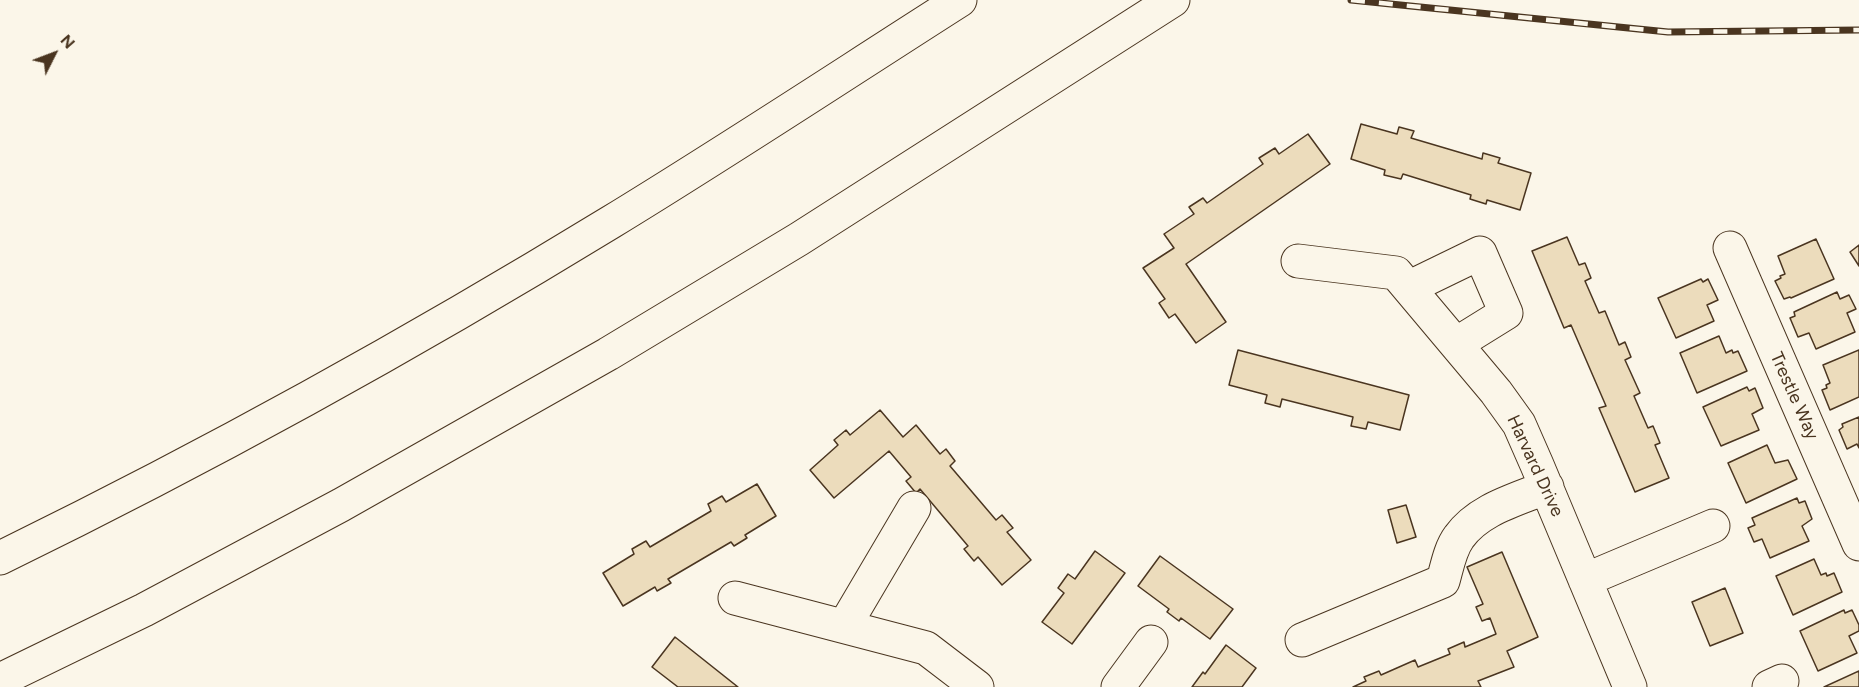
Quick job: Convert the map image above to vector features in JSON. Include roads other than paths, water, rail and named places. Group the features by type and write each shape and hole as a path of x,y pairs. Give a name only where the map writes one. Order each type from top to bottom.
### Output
{"main road":[{"path":"0,558 223,445 443,322 648,199 960,0"},
{"path":"0,680 144,610 321,516 608,354 799,239 1173,0"},
{"name":"Trestle Way","path":"1730,248 1859,544"},
{"path":"1298,261 1403,280 1480,253 1506,313 1456,344"},
{"name":"Harvard Drive","path":"1403,280 1496,392 1519,424 1629,687"},
{"path":"1302,640 1443,581 1458,539 1472,523 1494,509 1547,487"},
{"path":"845,626 914,508"},
{"path":"1585,580 1713,526"},
{"path":"735,598 926,648 977,687"},
{"path":"1118,687 1151,642"}],"railway":[{"path":"1351,0 1668,32 1859,30"}]}
